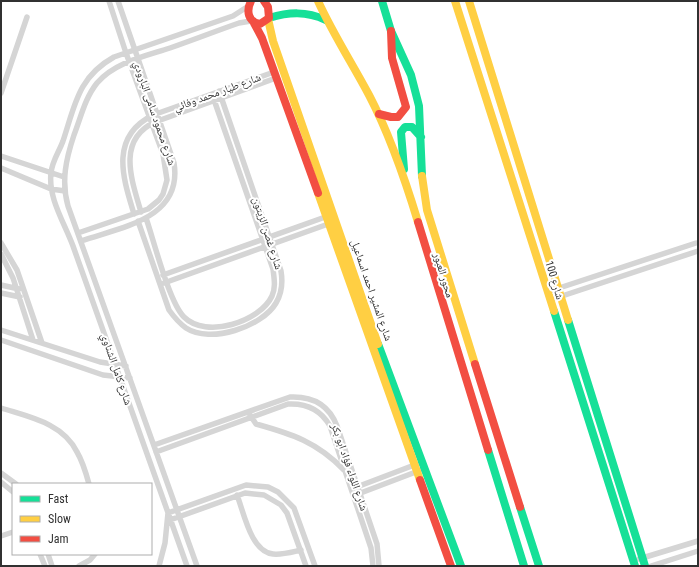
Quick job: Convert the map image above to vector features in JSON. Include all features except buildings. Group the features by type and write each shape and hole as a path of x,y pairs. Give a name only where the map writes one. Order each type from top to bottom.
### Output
{"main road":[{"name":"شارع المشير احمد اسماعيل","path":"264,1 269,10 268,18 273,41 331,219 419,467 445,552 451,566"},
{"name":"محور العبور","path":"318,1 326,20 379,114 404,175 524,566"},
{"name":"محور العبور","path":"382,1 391,31 405,60 416,91 419,106 422,180 427,210 539,566"},
{"name":"شارع 100","path":"455,1 634,564"},
{"name":"شارع 100","path":"469,1 644,562"},
{"name":"شارع المشير احمد اسماعيل","path":"248,4 248,16 262,38 331,219"},
{"path":"252,22 262,24 268,18 282,14 299,12 313,14 326,20"},
{"path":"379,114 396,118 401,116 406,107 392,58 391,31"},
{"path":"404,175 401,132 405,128 412,127 421,137"},
{"name":"شارع المشير احمد اسماعيل","path":"419,467 461,566"},
{"path":"444,566 445,552"}],"street":[{"name":"شارع محمود سامى البارودي","path":"78,233 148,209 159,200 163,194 167,180 165,160 129,62 109,1"},
{"name":"شارع محمود سامى البارودي","path":"81,241 146,218 162,208 168,200 175,182 174,163 118,1"},
{"path":"50,173 83,84 89,76 105,62 134,50 234,16 248,4"},
{"path":"1,93 27,16"},
{"name":"شارع كامل الشناوي","path":"197,566 78,233 65,191 64,177 69,150 88,96 105,75 137,59 239,23 252,22"},
{"name":"شارع طيار محمد وفائي","path":"134,214 124,184 121,164 129,137 141,122 149,117 219,91 275,75"},
{"name":"شارع طيار محمد وفائي","path":"141,212 130,173 129,163 135,140 145,128 159,120 221,98 275,75"},
{"name":"شارع غصن الزيتون","path":"219,91 266,238"},
{"name":"شارع غصن الزيتون","path":"138,221 172,314 182,325 191,331 205,335 221,334 255,322 270,311 276,304 282,288 281,271 269,246 212,94"},
{"path":"1,156 64,177"},
{"path":"121,164 129,163"},
{"path":"1,168 51,189 65,191"},
{"name":"شارع كامل الشناوي","path":"50,173 51,189 120,378 186,566"},
{"name":"شارع غصن الزيتون","path":"146,218 167,282 179,312 193,324 202,327 219,327 252,315 258,312 269,301 274,288 273,269 269,246"},
{"path":"158,277 266,238 331,219"},
{"path":"160,284 269,246 331,219"},
{"path":"1,243 15,266 42,343"},
{"path":"548,296 606,273 696,243"},
{"path":"548,296 559,292 608,281 698,252"},
{"path":"1,254 19,297 33,340"},
{"path":"606,273 608,281"},
{"path":"1,285 24,290"},
{"path":"1,293 26,297"},
{"path":"252,315 255,322"},
{"path":"1,330 100,362 126,366"},
{"path":"1,340 99,373 120,378 130,378"},
{"name":"شارع اللواء فؤاد ابو بكر","path":"154,446 290,397 310,399 320,403 335,421 379,550 379,566"},
{"name":"شارع اللواء فؤاد ابو بكر","path":"156,452 288,404 307,405 315,409 330,426 371,548 373,566"},
{"path":"1,408 49,424 65,436 77,452 89,483"},
{"path":"248,411 256,424 283,431 312,444 330,456 345,471"},
{"path":"351,489 419,467"},
{"path":"354,496 419,467"},
{"path":"1,474 14,483"},
{"path":"1,482 12,491"},
{"path":"159,566 166,543 168,513 246,485 268,487 282,495 294,508 315,566"},
{"path":"170,520 237,495 255,493 264,495 281,505 292,523 306,566"},
{"path":"237,495 254,542 262,550 266,553 278,554 301,550"},
{"path":"1,536 12,532"},
{"path":"634,564 644,562 698,540"},
{"path":"651,566 698,551"},
{"path":"40,555 45,566"},
{"path":"48,555 52,566"},
{"path":"80,566 90,560 94,555"}],"traffic: fast":[{"path":"382,1 391,31 411,75 419,106 422,176"},
{"path":"269,18 298,13 311,15 326,20"},
{"path":"404,169 401,132 405,127 412,127 421,137"},
{"path":"554,311 635,566"},
{"path":"568,320 645,566"},
{"path":"378,344 461,566"},
{"path":"488,450 524,566"},
{"path":"520,507 539,566"}],"traffic: slow":[{"path":"318,1 336,37 377,110 402,173 418,222"},
{"path":"455,1 554,311"},
{"path":"469,1 568,320"},
{"path":"268,19 273,41 378,344"},
{"path":"422,176 427,210 475,364"},
{"path":"318,193 420,480"}],"traffic: jam":[{"path":"251,1 248,12 249,16 253,21 260,24 269,18 268,7 264,1"},
{"path":"254,23 262,38 318,193"},
{"path":"379,114 398,117 406,107 392,58 391,31"},
{"path":"418,222 488,450"},
{"path":"475,364 520,507"},
{"path":"420,480 451,566"}]}
